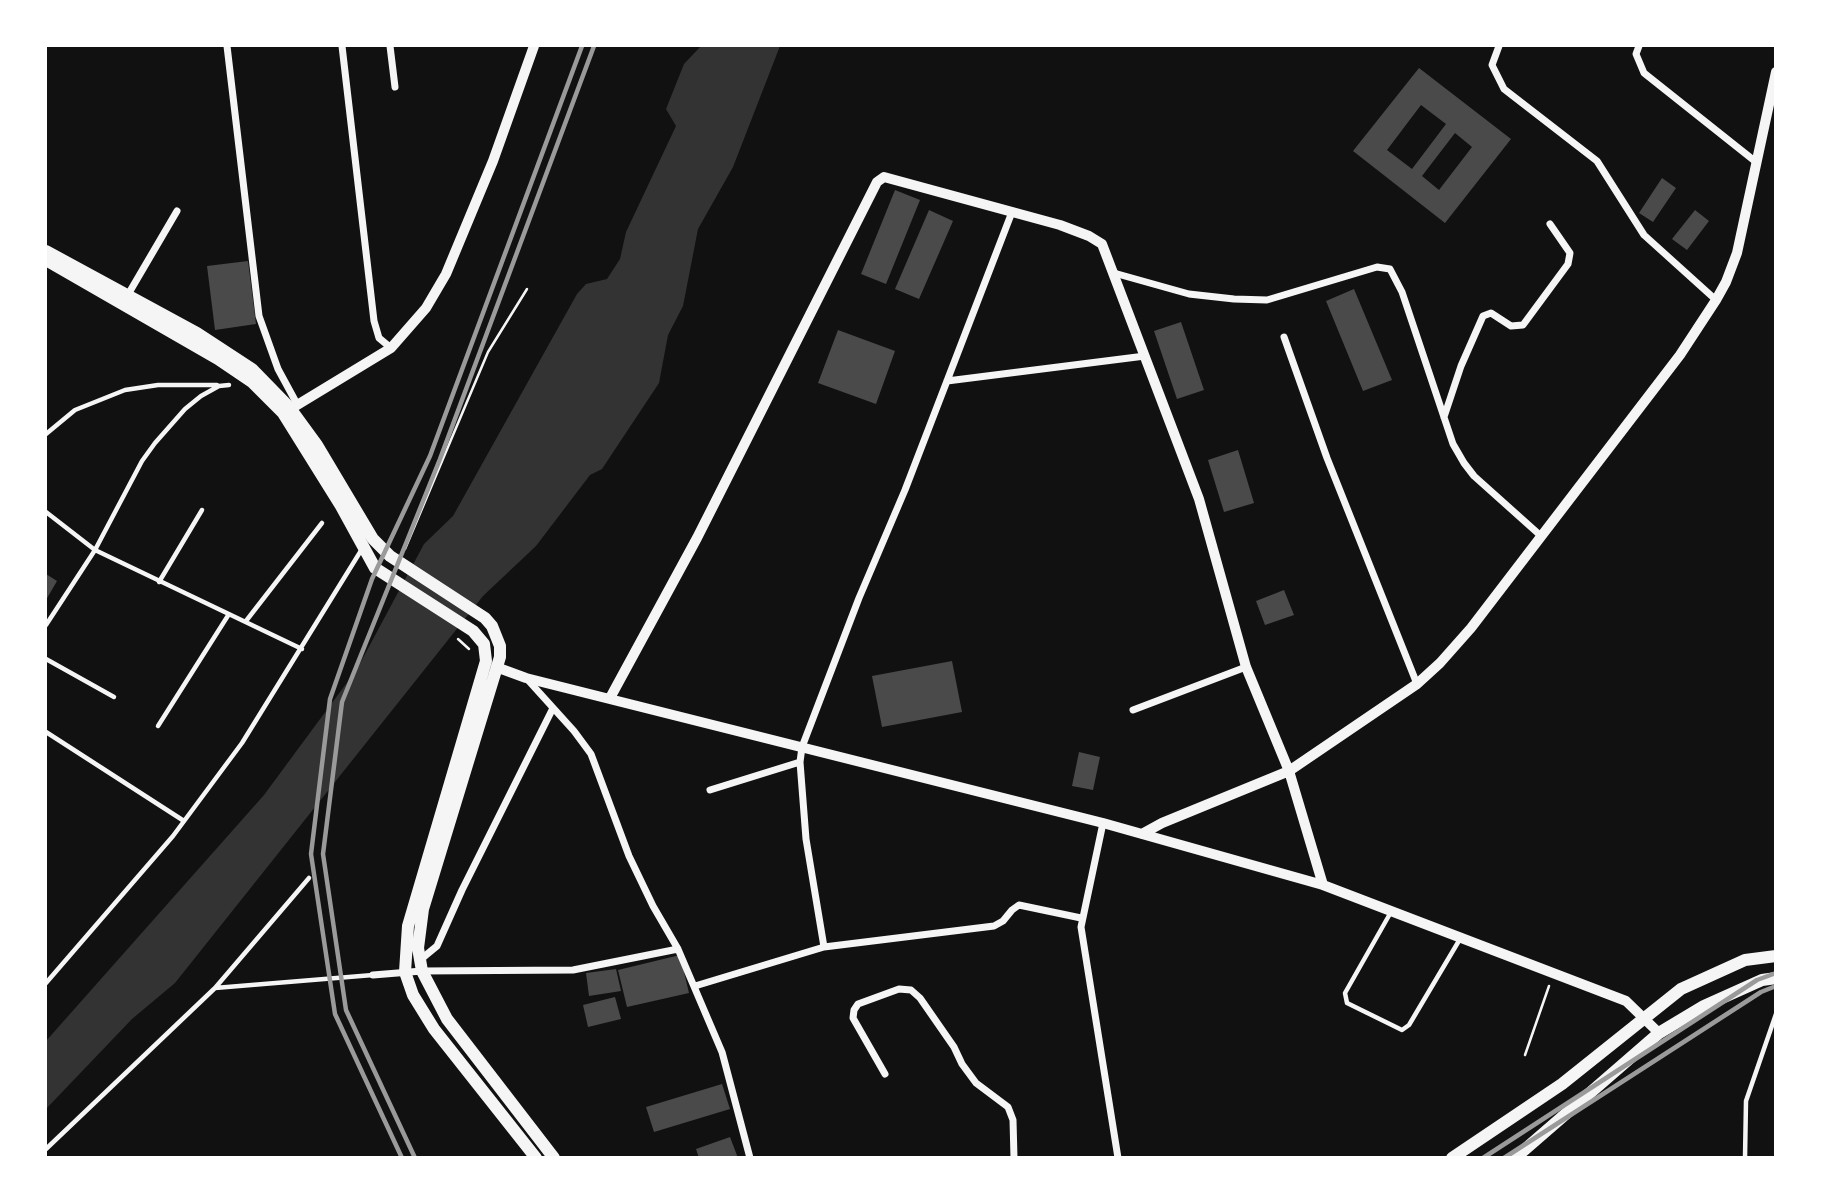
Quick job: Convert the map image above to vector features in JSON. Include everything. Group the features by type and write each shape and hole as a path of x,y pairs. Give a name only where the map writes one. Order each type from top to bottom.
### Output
{"main road":[{"path":"46,251 290,408 332,480 373,539 403,564 485,618 492,626 500,646 496,667 423,909 418,940 421,965 447,1019 554,1157"},
{"path":"46,261 125,300"},
{"path":"332,480 375,568 473,631 484,644 486,661 408,926 405,972 413,995 434,1029 536,1157"},
{"path":"1452,1157 1562,1084 1681,989 1745,960 1776,956"},
{"path":"1514,1157 1659,1033 1703,1006 1762,980 1776,978"}],"street":[{"path":"227,46 259,316 290,408 391,348 426,308 446,274 493,161 534,46"},
{"path":"342,46 374,321 379,338 391,348"},
{"path":"390,46 395,87"},
{"path":"1499,46 1492,65 1504,89 1597,161 1644,235 1716,300"},
{"path":"1639,46 1636,54 1644,74 1756,162"},
{"path":"1142,834 1163,822 1289,771 1417,684 1453,649 1680,355 1716,300 1737,253 1776,72"},
{"path":"610,698 697,538 879,179 884,177 1060,225 1102,244 1199,499 1246,667 1289,771 1323,886"},
{"path":"125,300 177,211"},
{"path":"824,947 806,839 800,762 802,747 1012,212"},
{"path":"1444,418 1461,366 1483,316 1492,313 1511,326 1523,325 1568,264 1570,253 1550,224"},
{"path":"1114,274 1189,294 1267,300 1377,267 1390,269 1402,292 1453,444 1474,476 1541,537"},
{"path":"1284,337 1327,458 1417,684"},
{"path":"947,381 1145,356"},
{"path":"496,667 526,678 1103,823 1323,886 1626,1001 1659,1033"},
{"path":"1133,710 1246,667"},
{"path":"526,678 591,754 629,856 678,949 722,1052 750,1157"},
{"path":"421,965 437,946 461,890 553,708"},
{"path":"710,790 800,762"},
{"path":"1103,823 1081,918 1082,945 1118,1157"},
{"path":"695,986 824,947 994,926 1019,905 1081,918"},
{"path":"373,975 405,972 421,965 573,970 678,949"},
{"path":"885,1074 853,1018 854,1010 858,1004 879,996 899,989 911,990 920,998 976,1083 1008,1107 1013,1120 1014,1157"}],"lane":[{"path":"46,434 75,410 125,390 158,384 229,385"},
{"path":"46,625 95,550 142,461 155,443 185,410 201,396 219,386"},
{"path":"159,582 202,510"},
{"path":"46,512 95,550 302,649"},
{"path":"246,621 322,523"},
{"path":"46,983 184,821 242,743 363,548"},
{"path":"158,726 229,614"},
{"path":"46,659 114,697"},
{"path":"46,732 184,821"},
{"path":"46,1149 215,988 309,878"},
{"path":"1391,912 1345,993 1346,1003 1402,1030 1409,1025 1461,938"},
{"path":"215,988 373,975"},
{"path":"1745,1157 1746,1101 1776,1014"}],"path":[{"path":"403,564 488,352 527,289"},
{"path":"1525,1055 1553,973"}],"shaded area":[{"path":"701,46 780,46 733,167 698,229 683,306 668,335 659,383 602,469 590,475 536,546 483,596 175,983 132,1019 46,1109 46,1041 264,795 357,669 424,544 453,516 577,294 586,284 607,279 620,259 626,232 676,126 666,109 684,64"}],"building":[{"path":"1419,68 1511,139 1445,223 1353,151","holes":["1421,105 1446,124 1412,169 1387,150","1455,133 1472,147 1439,190 1422,176"]},
{"path":"1662,178 1676,188 1653,222 1639,213"},
{"path":"895,190 920,200 886,284 861,274"},
{"path":"929,210 953,221 919,299 895,289"},
{"path":"1695,210 1709,221 1687,250 1672,239"},
{"path":"248,261 256,324 215,330 207,266"},
{"path":"1354,289 1392,380 1363,391 1326,301"},
{"path":"1181,322 1204,390 1177,399 1154,331"},
{"path":"838,330 895,351 876,404 818,383"},
{"path":"1238,450 1254,503 1224,512 1208,460"},
{"path":"46,574 57,581 46,600"},
{"path":"1284,590 1294,615 1265,625 1256,601"},
{"path":"952,661 962,712 882,727 872,676"},
{"path":"1079,752 1100,757 1093,790 1072,786"},
{"path":"680,955 689,993 627,1007 618,970"},
{"path":"616,969 621,991 589,996 586,973"},
{"path":"615,997 621,1019 588,1027 583,1005"},
{"path":"722,1084 730,1109 654,1132 646,1107"},
{"path":"730,1137 738,1158 699,1158 696,1149"}],"railway":[{"path":"402,1158 335,1014 311,854 330,699 372,579 430,456 582,46"},
{"path":"415,1158 346,1010 323,854 342,702 440,459 594,46"},
{"path":"1483,1158 1757,980 1776,973"},
{"path":"1504,1158 1761,992 1776,986"}]}
